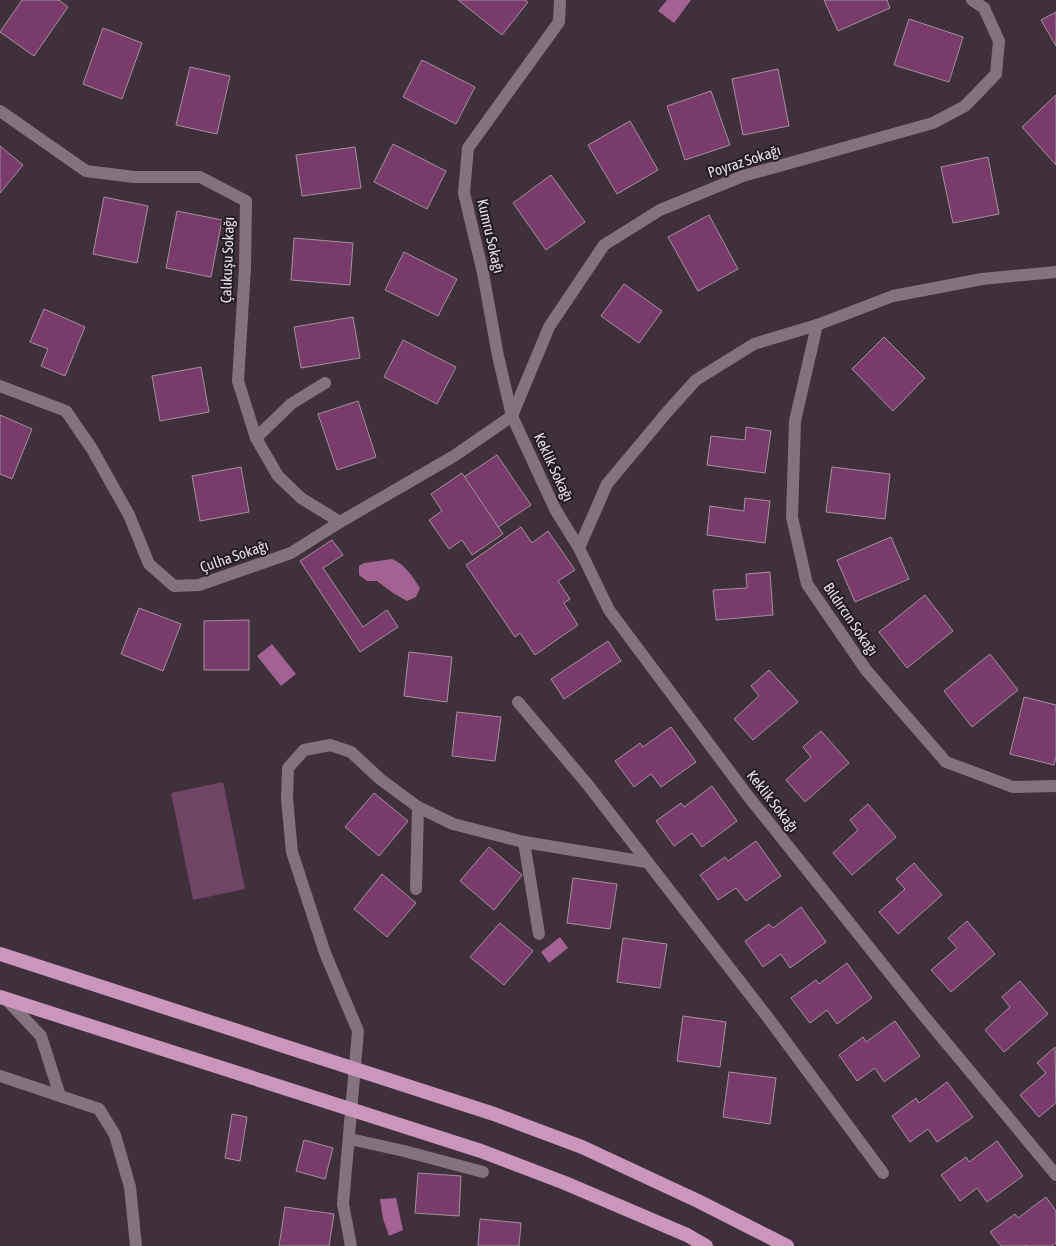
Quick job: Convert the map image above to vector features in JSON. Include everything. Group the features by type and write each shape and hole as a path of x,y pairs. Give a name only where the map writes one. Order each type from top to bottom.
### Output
{"highway":[{"path":"0,954 494,1114 582,1147 698,1201 787,1246"},
{"path":"0,997 481,1151 565,1183 687,1235 706,1246"}],"street":[{"name":"Kumru Sokağı","path":"512,416 498,356 483,273 464,193 468,148 559,22 560,0"},
{"name":"Poyraz Sokağı","path":"512,416 549,327 604,245 660,210 743,176 933,124 965,106 996,74 999,41 984,8 972,0"},
{"name":"Çalıkuşu Sokağı","path":"0,111 86,171 134,177 200,177 246,201 245,268 238,381 256,438 278,476 301,498 340,522"},
{"path":"579,548 607,484 696,380 754,344 817,325 893,296 982,279 1056,272"},
{"name":"Bıldırcın Sokağı","path":"817,325 795,421 792,517 807,584 866,670 946,762 1013,787 1056,786"},
{"path":"256,438 292,404 325,383"},
{"name":"Çulha Sokağı","path":"0,386 66,411 92,449 129,515 149,564 174,586 199,586 291,553 340,522 454,456 512,416"},
{"name":"Keklik Sokağı","path":"512,416 555,509 579,548 608,610 748,796 924,1016 1056,1175"},
{"path":"518,702 588,785 769,1019 883,1173"},
{"path":"351,1246 343,1204 358,1031 325,953 292,852 287,798 288,768 304,750 330,746 351,752 380,778 418,807 453,824 524,842 646,862"},
{"path":"416,889 418,807"},
{"path":"524,842 539,934"},
{"path":"0,993 41,1036 60,1096"},
{"path":"0,1076 98,1109 115,1135 130,1187 136,1246"},
{"path":"350,1140 404,1150 483,1172"}],"shaded area":[{"path":"667,0 691,0 674,23 658,11"},
{"path":"392,559 404,567 420,588 416,597 407,601 377,581 367,581 359,575 359,566 364,563"},
{"path":"272,644 296,674 281,686 257,656"},
{"path":"223,782 245,889 193,900 171,793"},
{"path":"560,937 568,948 549,963 541,952"},
{"path":"396,1198 403,1230 389,1236 383,1219 380,1199"}],"building":[{"path":"22,0 59,0 68,7 34,56 0,32"},
{"path":"458,0 525,0 528,2 502,35"},
{"path":"824,0 887,0 890,8 838,31"},
{"path":"1056,12 1056,46 1041,20"},
{"path":"909,19 963,37 949,82 894,65"},
{"path":"103,28 142,43 122,99 83,84"},
{"path":"422,60 475,87 456,124 403,97"},
{"path":"190,67 230,76 217,134 176,125"},
{"path":"778,69 789,126 743,135 732,79"},
{"path":"711,91 730,145 685,160 667,106"},
{"path":"1056,95 1056,165 1022,127"},
{"path":"630,121 658,170 617,194 588,145"},
{"path":"393,144 446,171 427,209 374,182"},
{"path":"0,146 23,165 0,193"},
{"path":"355,147 361,188 302,196 296,155"},
{"path":"988,157 999,214 953,223 941,167"},
{"path":"551,175 585,222 546,250 513,203"},
{"path":"104,197 148,206 137,263 93,254"},
{"path":"177,211 222,220 211,277 166,268"},
{"path":"709,215 738,269 698,291 668,237"},
{"path":"294,238 353,243 350,285 291,280"},
{"path":"404,252 457,279 438,316 385,290"},
{"path":"624,284 662,311 639,343 601,316"},
{"path":"44,309 85,327 65,376 41,366 48,349 30,342"},
{"path":"353,317 360,358 301,368 294,327"},
{"path":"884,337 925,378 893,411 852,369"},
{"path":"403,340 456,367 437,404 384,377"},
{"path":"201,367 209,412 160,421 152,376"},
{"path":"358,401 376,457 337,470 318,414"},
{"path":"0,415 32,429 12,479 0,474"},
{"path":"746,427 771,431 765,473 707,465 711,436 745,440"},
{"path":"497,455 531,505 498,527 464,477"},
{"path":"241,467 249,512 200,521 192,476"},
{"path":"832,467 890,474 885,519 826,512"},
{"path":"462,473 503,534 472,555 462,540 449,549 429,520 442,511 431,494"},
{"path":"745,498 770,501 765,543 707,535 710,506 744,511"},
{"path":"521,527 532,543 548,531 575,570 558,581 570,599 564,603 578,625 535,655 520,633 515,637 466,565"},
{"path":"891,537 909,579 855,602 837,560"},
{"path":"332,540 343,555 323,568 363,627 387,610 398,627 360,652 300,561"},
{"path":"770,572 773,615 716,620 713,590 747,588 746,574"},
{"path":"925,595 953,631 907,668 879,632"},
{"path":"139,608 181,624 163,671 121,654"},
{"path":"249,620 249,670 204,670 204,621"},
{"path":"608,641 621,661 564,699 551,679"},
{"path":"409,652 452,657 447,702 404,696"},
{"path":"990,654 1018,690 972,727 944,691"},
{"path":"769,670 798,702 753,740 734,719 759,696 751,686"},
{"path":"1024,697 1056,705 1056,757 1054,765 1010,754"},
{"path":"457,712 501,717 495,761 452,756"},
{"path":"671,727 696,762 661,787 651,774 634,787 615,761 640,743 643,747"},
{"path":"821,731 849,763 805,802 786,780 811,757 803,747"},
{"path":"712,786 737,821 702,847 692,833 674,846 656,821 681,803 684,807"},
{"path":"374,793 408,821 379,856 345,827"},
{"path":"868,804 896,837 852,875 833,853 858,830 850,820"},
{"path":"756,841 781,876 746,901 736,888 718,900 700,875 725,857 728,861"},
{"path":"489,847 522,875 494,910 460,881"},
{"path":"914,863 942,895 898,934 879,912 905,889 896,879"},
{"path":"382,874 416,903 387,937 354,909"},
{"path":"573,878 617,884 610,929 567,923"},
{"path":"801,907 826,942 790,968 781,954 763,967 745,941 769,924 773,928"},
{"path":"967,921 995,954 951,992 931,970 957,948 948,938"},
{"path":"500,923 533,951 504,985 470,957"},
{"path":"623,938 667,944 660,988 617,982"},
{"path":"847,963 872,998 837,1024 827,1010 810,1023 791,998 816,980 819,984"},
{"path":"1020,981 1048,1014 1004,1052 985,1030 1010,1007 1002,997"},
{"path":"683,1016 726,1022 720,1067 677,1061"},
{"path":"895,1021 920,1056 884,1082 875,1068 857,1081 839,1055 863,1037 866,1042"},
{"path":"1055,1047 1056,1103 1039,1117 1020,1095 1046,1073 1037,1063"},
{"path":"729,1072 776,1078 770,1124 723,1117"},
{"path":"947,1082 973,1117 937,1142 928,1129 910,1142 892,1116 916,1098 919,1103"},
{"path":"232,1114 247,1117 240,1161 225,1158"},
{"path":"304,1140 333,1148 325,1179 296,1171"},
{"path":"997,1141 1023,1176 987,1202 977,1188 960,1201 941,1175 966,1157 969,1162"},
{"path":"418,1173 461,1176 459,1216 415,1213"},
{"path":"1046,1197 1056,1211 1056,1243 1052,1246 1001,1246 990,1232 1015,1214 1018,1218"},
{"path":"285,1207 334,1214 329,1246 279,1246"},
{"path":"480,1219 521,1223 519,1246 478,1246"}]}
